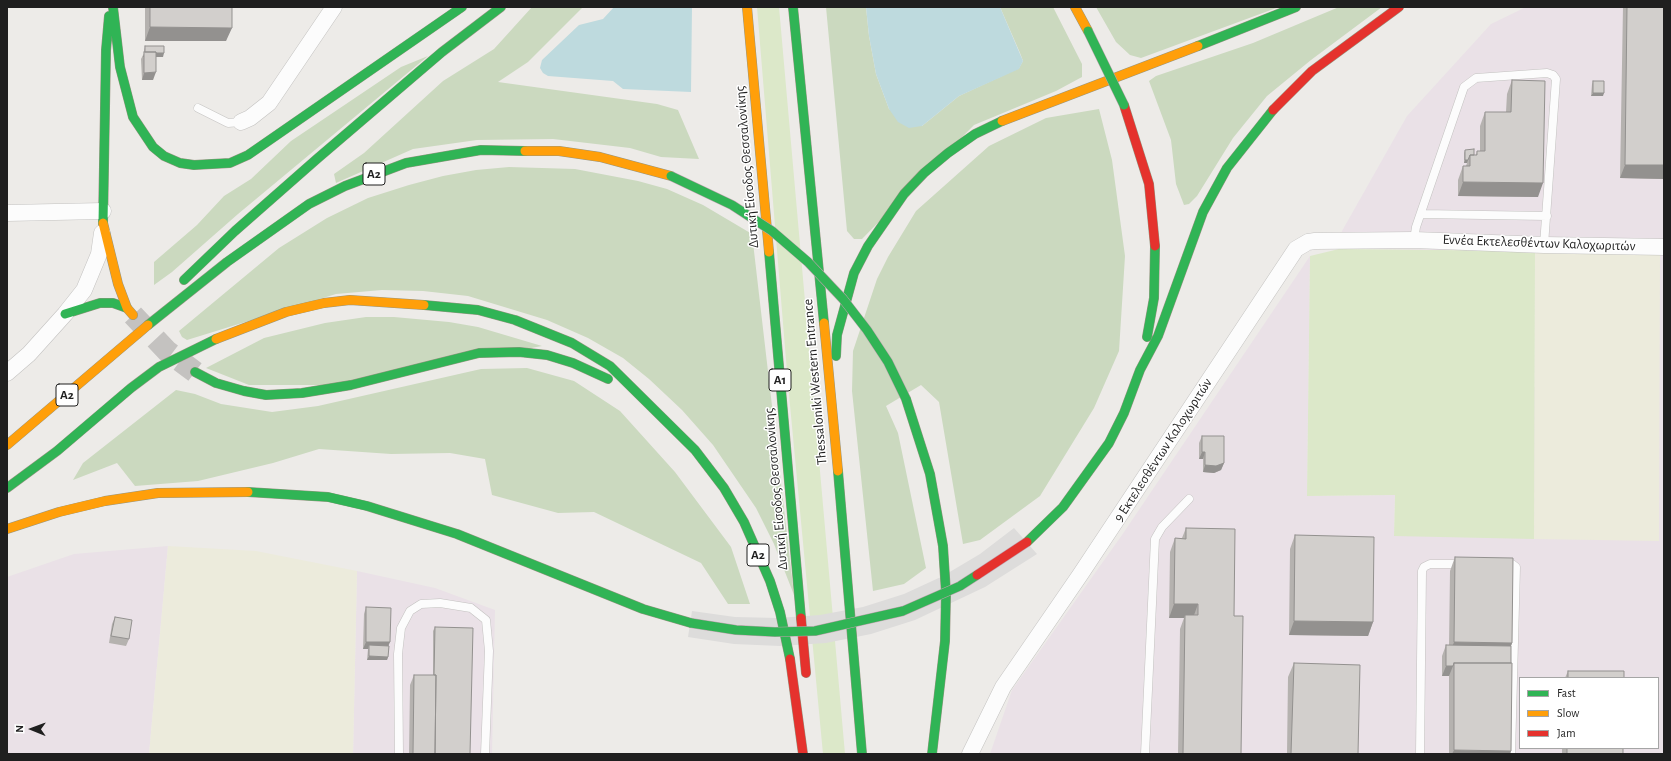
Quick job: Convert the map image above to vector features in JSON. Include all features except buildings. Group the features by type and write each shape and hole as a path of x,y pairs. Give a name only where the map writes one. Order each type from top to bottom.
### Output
{"main road":[{"path":"65,314 100,303 112,303 130,311 113,268 103,217 106,50 110,7"},
{"path":"113,7 120,67 133,117 142,133 164,156 180,163 194,165 230,162 248,156 462,7"},
{"path":"176,288 236,231 324,153 442,52 501,7"},
{"name":"Δυτική Είσοδος Θεσσαλονίκης","path":"747,7 807,682"},
{"name":"Thessaloniki Western Entrance","path":"793,7 836,452 862,754"},
{"path":"1075,7 1124,105 1149,184 1155,233 1154,298 1140,370"},
{"path":"836,452 835,361 837,335 854,274 868,246 904,194 924,173 948,153 975,134 1002,121 1050,104 1296,7"},
{"path":"7,529 59,512 105,501 158,493 264,492 328,497 367,506 457,534 643,609 691,623 736,630 775,632 815,631 856,623 903,611 960,586 1027,542 1063,507 1089,473 1109,443 1124,413 1140,370 1158,336 1181,269 1203,212 1227,168 1264,120 1287,94 1312,71 1398,7"},
{"name":"Α2","path":"7,445 68,394 124,344 227,262 309,204 345,186 406,163 481,150 543,150 600,157 671,176 732,205 772,231 808,262 843,298 867,330 888,362 906,400 930,474 938,512 944,554 946,593 945,641 932,754"},
{"path":"124,344 165,298"},
{"name":"Α2","path":"7,488 56,451 131,388 159,367 202,344 251,324 286,312 324,303 350,300 380,301 478,310 515,320 572,343 610,366 695,450 724,488 744,522 770,581 780,612 789,649 803,754"},
{"path":"195,372 216,383 244,391 266,395 302,393 351,385 479,353 519,352 547,355 573,363 636,392"}],"street":[{"path":"242,122 250,118 269,103 334,7"},
{"path":"7,213 103,217 99,254 93,273 84,290 65,314 29,354 7,373"},
{"name":"Εννέα Εκτελεσθέντων Καλοχωριτών","path":"1414,240 1544,245 1664,247"},
{"name":"9 Εκτελεσθέντων Καλοχωριτών","path":"970,754 1003,686 1080,575 1292,254 1302,245 1315,241 1414,240"}],"lane":[{"path":"1414,240 1421,214 1464,87 1476,78 1547,73 1553,74 1556,79 1544,245"},
{"path":"198,108 228,123 242,122"},
{"path":"1421,214 1547,216"},
{"path":"1145,754 1155,539 1162,527 1188,498"},
{"path":"1420,754 1422,571 1424,567 1430,564 1468,564"},
{"path":"1492,564 1512,564 1516,567 1511,754"},
{"path":"399,754 398,654 401,628 410,611 421,604 440,603 471,608 486,620 489,651 485,754"}],"shaded area":[{"path":"1526,7 1664,7 1664,754 990,754 1012,690 1122,535 1310,256 1307,496 1395,495 1394,536 1660,253 1339,249 1342,231 1407,116 1491,24"},
{"path":"1535,251 1660,253 1659,541 1534,539"},
{"path":"1014,528 1037,554 985,587 915,620 871,634 826,643 780,646 734,644 688,637 692,611 735,617 778,618 820,615 863,607 904,594 943,576 980,554"},
{"path":"168,546 149,754 7,754 7,577 74,554"},
{"path":"168,546 256,551 357,571 353,754 149,754"},
{"path":"357,571 435,588 495,610 492,754 353,754"}],"green space":[{"path":"532,7 583,7 528,62 498,82 657,104 678,110 699,159 661,157 630,148 553,139 477,140 413,149 336,183 334,174 364,153 443,81 494,49"},
{"path":"757,7 779,7 845,754 823,754 788,384"},
{"path":"826,7 866,7 869,36 876,74 889,109 922,126 959,96 1019,68 1023,61 1000,7 1053,7 1082,64 1082,77 1056,91 974,125 862,239 854,239 847,231"},
{"path":"1096,7 1279,7 1141,58 1130,55 1116,42"},
{"path":"1339,7 1382,7 1311,60 1267,96 1233,138 1197,196 1189,204 1184,205 1176,184 1171,140 1149,81 1156,76 1253,43"},
{"path":"428,56 238,214 172,272 154,285 154,262 197,225 224,196 251,179 291,141 401,67"},
{"path":"1099,109 1112,160 1125,256 1119,351 1094,408 1040,496 980,540 963,544 939,402 921,385 886,406 898,433 926,568 904,584 873,591 852,391 853,351 877,279 888,257 916,211 989,146 1046,118"},
{"path":"509,167 575,169 638,181 667,189 703,205 752,234 794,595 774,544 756,508 713,445 682,410 649,379 623,358 588,338 547,320 468,296 423,291 382,290 336,294 187,340 182,337 179,331 279,248 327,218 368,198 409,185 443,176 476,170"},
{"path":"1339,249 1535,251 1534,539 1394,536 1395,495 1307,496 1310,256"},
{"path":"366,317 394,317 449,322 478,327 542,346 330,385 249,385 206,368 264,338 325,323"},
{"path":"527,368 574,381 620,411 675,472 731,547 750,604 728,604 701,563 594,512 558,513 492,495 485,459 450,453 391,454 319,449 273,463 198,481 135,486 117,463 73,480 83,463 176,390 195,394 221,404 272,412 318,406 481,369"}],"water":[{"path":"614,7 692,7 691,92 623,89 613,81 548,76 543,73 540,68 542,60 579,25 603,19"},
{"path":"866,7 1000,7 1023,61 1019,69 959,96 922,126 909,128 898,122 889,109 876,74 869,36"}],"tunnel":[{"path":"133,315 167,351 195,372"}],"traffic: fast":[{"path":"113,7 120,67 133,117 153,147 164,156 180,163 194,165 230,163 248,155 462,7"},
{"path":"184,280 235,231 318,158 442,52 501,7"},
{"path":"793,7 824,323"},
{"path":"1198,46 1296,7"},
{"path":"103,223 106,50 109,16"},
{"path":"1088,31 1124,105"},
{"path":"1027,542 1063,507 1109,443 1124,413 1140,370 1158,336 1203,212 1227,168 1273,110"},
{"path":"836,356 837,335 854,273 868,246 904,194 924,173 948,153 975,134 1002,121"},
{"path":"148,325 227,262 309,204 345,186 406,163 481,150 525,151"},
{"path":"671,176 732,205 772,231 808,262 843,299 867,330 888,362 906,399"},
{"path":"1147,337 1154,298 1155,246"},
{"path":"769,252 801,618"},
{"path":"65,314 100,303 113,303 127,308"},
{"path":"424,305 478,310 515,320 572,343 610,366 695,450 724,488 744,522 770,581 780,612 790,659"},
{"path":"7,488 57,451 131,388 159,367 216,339"},
{"path":"195,372 216,383 244,391 266,395 302,393 351,385 479,353 519,352 547,355 573,363 608,379"},
{"path":"906,399 930,474 943,546 946,593 945,641 932,754"},
{"path":"838,471 862,754"},
{"path":"248,492 328,497 367,506 457,534 643,609 691,623"},
{"path":"691,623 736,630 775,632 815,631 903,611 960,586 977,575"}],"traffic: slow":[{"path":"747,7 769,252"},
{"path":"1075,7 1088,31"},
{"path":"1002,121 1198,46"},
{"path":"525,151 559,151 600,157 671,176"},
{"path":"103,223 118,284 127,308 133,315"},
{"path":"216,339 286,312 324,303 350,300 424,305"},
{"path":"824,323 838,471"},
{"path":"7,445 148,325"},
{"path":"7,529 59,512 105,501 158,493 248,492"}],"traffic: jam":[{"path":"1273,110 1312,71 1399,7"},
{"path":"1124,105 1149,184 1155,246"},
{"path":"977,575 1027,542"},
{"path":"801,618 806,673"},
{"path":"790,659 803,754"}]}
